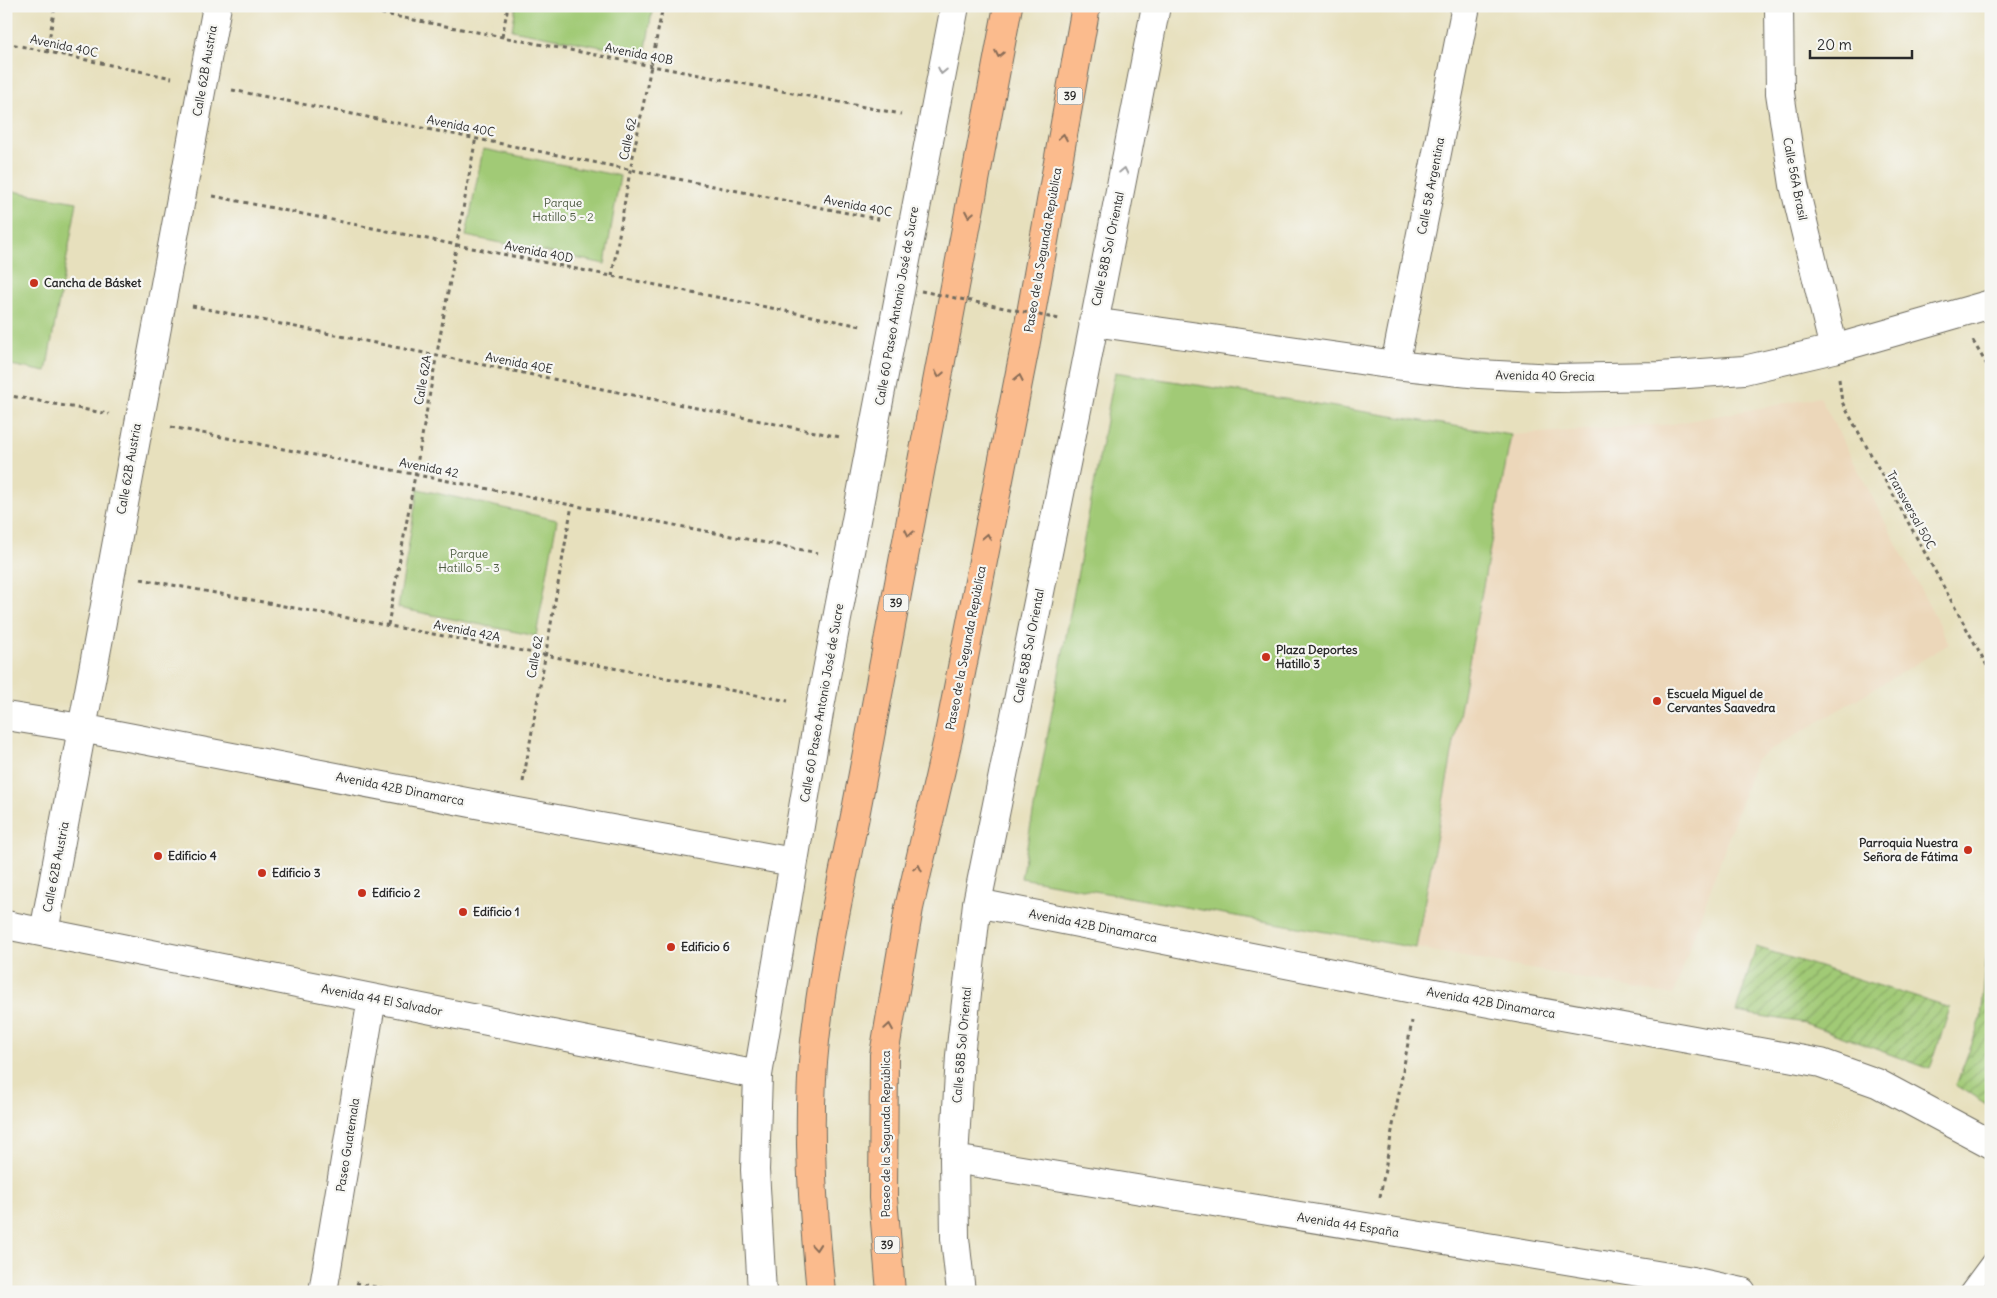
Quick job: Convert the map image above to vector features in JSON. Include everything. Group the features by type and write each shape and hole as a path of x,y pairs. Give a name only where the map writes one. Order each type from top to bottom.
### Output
{"highway":[{"name":"39","path":"821,1292 812,1202 811,1116 815,1041 834,919 1008,6"},
{"name":"Paseo de la Segunda República","path":"891,1292 883,1198 884,1055 909,908 948,739 1023,357 1086,6"}],"street":[{"name":"Calle 62B Austria","path":"44,932 138,420 217,6"},
{"path":"932,120 955,6"},
{"name":"Calle 58B Sol Oriental","path":"961,1292 955,1238 954,1159 960,1056 977,903 1156,6"},
{"name":"Calle 58 Argentina","path":"1395,365 1466,6"},
{"name":"Calle 56A Brasil","path":"1779,6 1780,93 1794,185 1834,349"},
{"name":"Calle 60 Paseo Antonio José de Sucre","path":"762,1292 755,1170 758,1075 820,707 872,444 932,120"},
{"name":"Avenida 40 Grecia","path":"1093,322 1395,365 1479,374 1555,378 1660,376 1744,370 1834,349 1991,304"},
{"name":"Avenida 42B Dinamarca","path":"6,716 81,728 518,812 793,862"},
{"name":"Avenida 42B Dinamarca","path":"977,903 1418,990 1820,1063 1877,1083 1991,1144"},
{"name":"Avenida 44 El Salvador","path":"6,925 758,1075"},
{"name":"Paseo Guatemala","path":"324,1284 372,998"},
{"name":"Avenida 44 España","path":"954,1159 1687,1280 1742,1292"}],"lane":[{"path":"1968,1292 1991,1261"}],"path":[{"path":"47,52 55,6"},
{"name":"Avenida 40B","path":"342,6 932,120"},
{"path":"502,37 508,6"},
{"name":"Calle 62","path":"612,276 630,170 664,6"},
{"name":"Avenida 40C","path":"6,43 912,226"},
{"name":"Calle 62A","path":"388,625 476,137"},
{"name":"Avenida 40D","path":"183,190 892,332"},
{"path":"921,291 1059,319"},
{"name":"Avenida 40E","path":"162,300 872,444"},
{"name":"Transversal 50C","path":"1834,349 1842,402 1991,673"},
{"name":"Avenida 42","path":"6,394 849,559"},
{"name":"Calle 62","path":"518,812 544,655 572,505"},
{"name":"Avenida 42A","path":"111,573 820,707"},
{"path":"1374,1229 1418,990"},
{"path":"324,1284 401,1292"}],"shaded area":[{"name":"Escuela Miguel de Cervantes Saavedra","path":"1820,397 1949,644 1756,759 1673,995 1416,948 1511,435 1672,424"}],"green space":[{"path":"516,6 653,6 645,55 512,30"},
{"name":"Parque Hatillo 5 - 2","path":"483,149 620,176 605,264 466,236"},
{"name":"Cancha de Básket","path":"6,190 77,202 46,372 6,364"},
{"name":"Plaza Deportes Hatillo 3","path":"1115,372 1511,435 1416,948 1021,878"},
{"name":"Parque Hatillo 5 - 3","path":"418,489 557,520 536,636 398,608"},
{"path":"1989,930 1991,934 1991,1107 1956,1085 1981,1019"},
{"path":"1756,947 1950,1008 1930,1069 1805,1023 1736,1012"}],"place":[{"name":"Cancha de Básket","path":"34,283"},
{"name":"Plaza Deportes Hatillo 3","path":"1266,657"},
{"name":"Escuela Miguel de Cervantes Saavedra","path":"1657,701"},
{"name":"Parroquia Nuestra Señora de Fátima","path":"1968,850"},
{"name":"Edificio 4","path":"158,856"},
{"name":"Edificio 3","path":"262,873"},
{"name":"Edificio 2","path":"362,893"},
{"name":"Edificio 1","path":"463,912"},
{"name":"Edificio 6","path":"671,947"}]}
